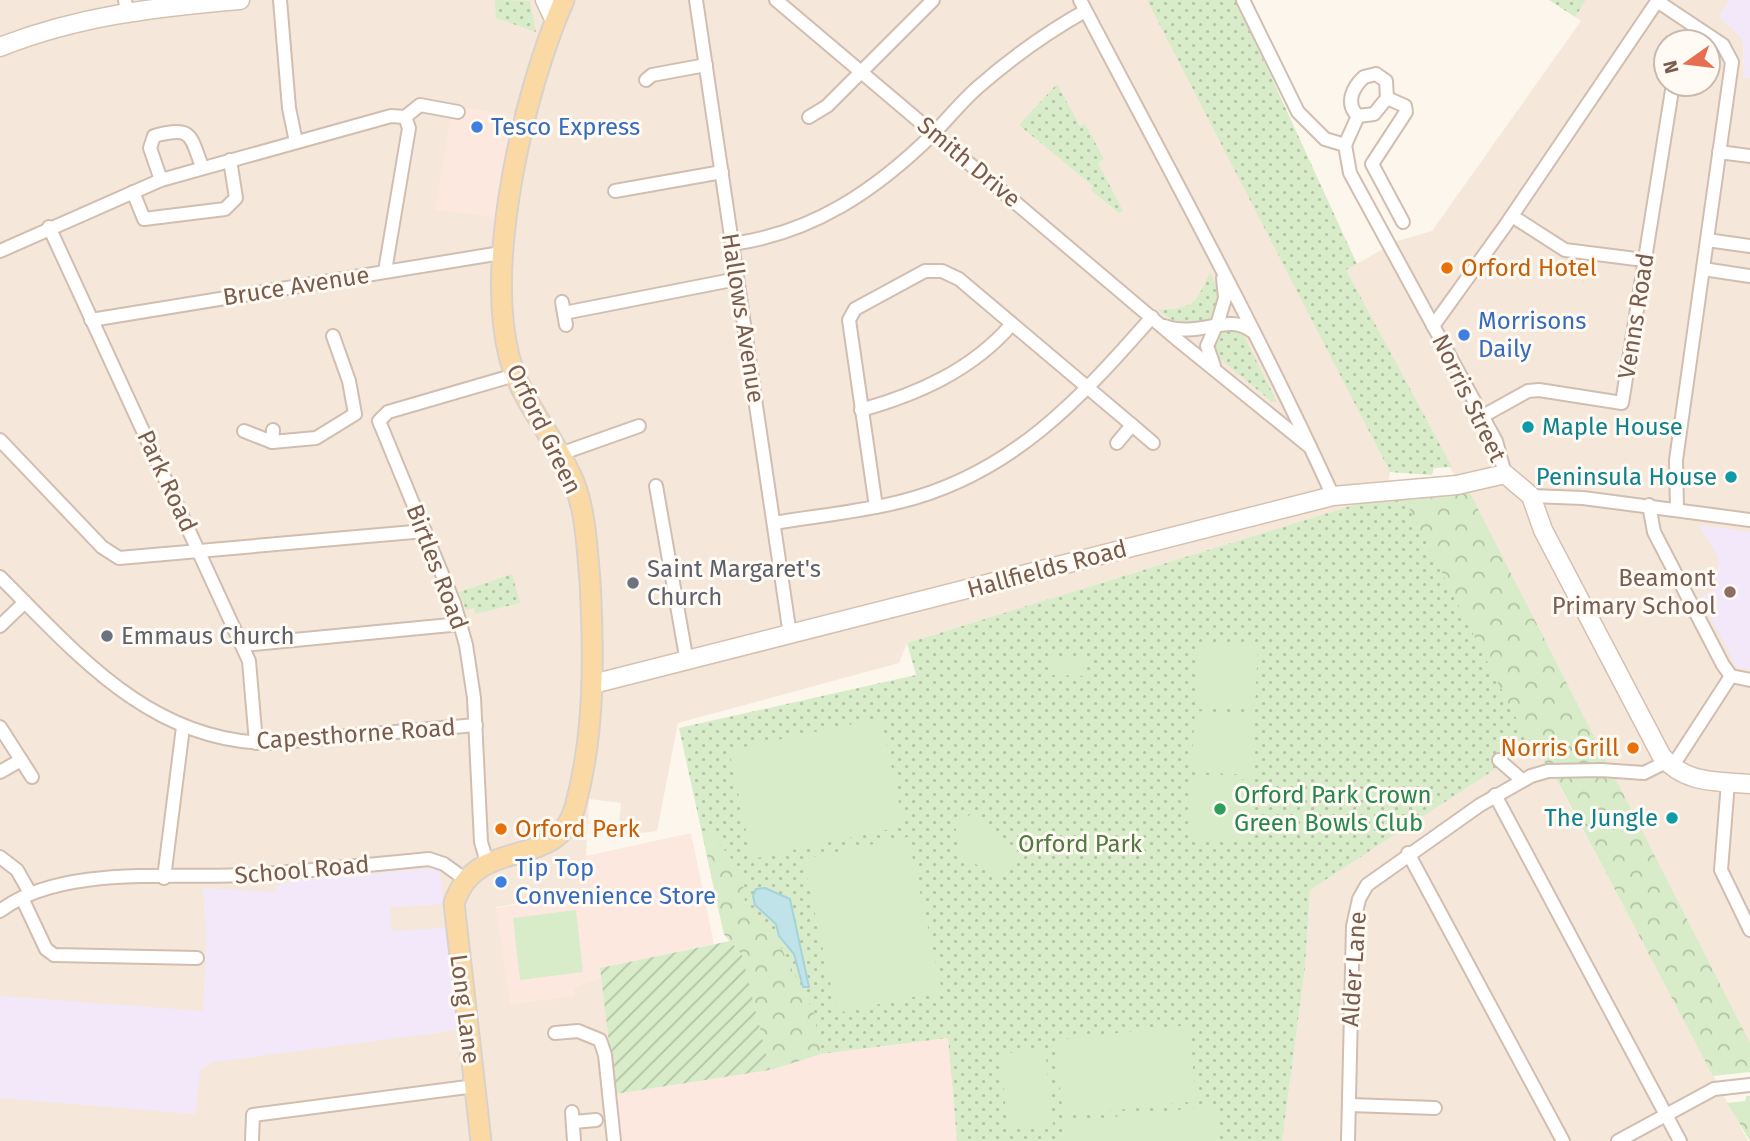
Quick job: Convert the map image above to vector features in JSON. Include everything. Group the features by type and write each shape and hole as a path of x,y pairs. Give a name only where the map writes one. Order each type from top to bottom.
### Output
{"main road":[{"name":"Orford Green","path":"555,21 557,0"},
{"name":"Orford Green","path":"487,862 539,848 565,828 575,807 593,684 593,639 584,519 575,484 515,375 501,311 501,253 523,132 555,21 564,0"},
{"path":"466,880 487,862"},
{"name":"Long Lane","path":"466,880 456,897 453,912 481,1141"}],"street":[{"path":"0,47 126,5 240,0"},
{"path":"280,0 289,108 296,142"},
{"path":"545,0 555,21"},
{"name":"Hallows Avenue","path":"696,0 790,635"},
{"name":"Smith Drive","path":"775,0 1310,447"},
{"path":"809,117 827,106 933,0"},
{"path":"1243,0 1298,112 1325,139 1345,145 1358,116"},
{"path":"1433,326 1512,216 1657,1 1688,28"},
{"path":"732,244 790,230 843,207 900,166 975,90 1082,6 1289,397 1333,496"},
{"path":"1677,510 1676,460 1732,62 1727,49 1722,47"},
{"path":"646,80 652,75 706,65"},
{"path":"1376,74 1386,81 1387,98 1374,114 1358,116 1352,107 1352,94 1364,77 1376,74"},
{"path":"1387,98 1405,106 1406,113 1372,164 1404,222"},
{"name":"Venns Road","path":"1483,416 1528,391 1539,390 1622,403 1671,98"},
{"path":"0,251 49,227 161,180 202,167 391,116 405,117 420,104 458,111"},
{"path":"385,271 409,128 405,117"},
{"path":"161,180 150,148 154,136 178,130 185,131 191,137 202,167"},
{"name":"Norris Street","path":"1345,145 1350,173 1483,416 1502,457 1505,474 1531,496"},
{"path":"1719,152 1750,156"},
{"path":"133,192 144,219 225,209 236,198 230,160"},
{"path":"615,191 722,172"},
{"path":"1512,216 1564,250 1644,260"},
{"name":"Park Road","path":"49,227 242,645 252,676 256,743"},
{"path":"1707,240 1750,246"},
{"name":"Bruce Avenue","path":"92,320 501,253"},
{"path":"1216,369 1208,346 1225,298 1220,267"},
{"path":"1703,269 1750,276"},
{"path":"876,507 849,320 852,312 860,306 920,273 937,270 959,279 1153,443"},
{"path":"564,313 737,279"},
{"path":"774,523 876,507 925,494 990,465 1046,429 1088,388 1152,317"},
{"name":"Smith Drive","path":"1163,325 1190,332 1240,324 1256,334"},
{"path":"862,410 963,368 995,344 1011,325"},
{"path":"322,353 335,342 349,381 355,414"},
{"path":"244,431 272,436 316,438 355,414 381,418 388,412 515,375"},
{"path":"1266,410 1282,411 1288,405 1289,397"},
{"name":"Birtles Road","path":"381,418 379,425 425,531 461,624 471,673 481,842 487,862"},
{"path":"1117,443 1132,425"},
{"path":"560,454 639,426"},
{"path":"2,446 110,554 129,559 425,531"},
{"name":"Hallfields Road","path":"593,684 1333,496 1457,485 1505,474"},
{"path":"656,486 687,662"},
{"path":"1750,520 1649,505 1553,495 1531,496 1543,530 1669,765 1694,780 1750,784"},
{"path":"1649,505 1654,532 1731,676 1750,680"},
{"name":"Capesthorne Road","path":"0,577 107,683 151,712 183,727 256,743 476,725"},
{"path":"0,626 25,602"},
{"path":"242,645 461,624"},
{"path":"1669,765 1731,676"},
{"path":"0,727 32,777"},
{"path":"164,878 183,727"},
{"path":"0,772 21,760"},
{"path":"1499,760 1522,780"},
{"name":"Alder Lane","path":"1348,1141 1348,1068 1356,907 1367,885 1408,853 1522,780 1548,771 1601,770 1644,773 1669,765"},
{"path":"1728,782 1721,870 1746,914 1750,930"},
{"path":"1495,795 1680,1141"},
{"path":"1408,853 1563,1141"},
{"path":"0,857 18,870 46,949 54,955 197,958"},
{"name":"School Road","path":"0,911 26,896 56,884 85,880 257,874 429,859 444,863 466,880"},
{"path":"567,1016 569,1031"},
{"path":"555,1033 585,1031 600,1040 605,1055 614,1141"},
{"path":"1618,1141 1721,1086 1750,1085"},
{"path":"252,1141 253,1115 475,1086"},
{"path":"1350,1105 1435,1108"},
{"path":"574,1141 572,1117 596,1120"}],"shaded area":[{"path":"0,0 1151,0 1390,472 1386,495 907,643 899,663 678,723 657,831 618,836 621,803 589,799 586,856 592,891 496,907 574,996 574,987 601,977 621,1141 0,1141"},
{"path":"1586,0 1730,0 1719,16 1743,39 1744,77 1750,78 1750,1043 1558,783 1748,1141 1282,1141 1305,968 1310,890 1514,757 1586,725 1346,270 1397,241 1432,231 1581,21 1575,17"},
{"path":"1730,0 1750,0 1750,78 1744,77 1743,39 1719,16"},
{"path":"463,108 514,115 496,217 435,210 451,117 461,117"},
{"name":"Beamont Primary School","path":"1699,525 1750,532 1750,669 1737,668 1700,597 1721,586 1716,577 1719,559"},
{"path":"691,833 714,944 600,968 601,977 574,987 575,996 510,1004 496,908 592,891 586,856"},
{"path":"437,868 440,870 443,904 390,907 391,931 445,928 458,1030 213,1062 200,1070 195,1114 0,1098 0,996 203,1011 206,945 203,888 276,892 275,887 293,880"},
{"path":"948,1038 957,1141 621,1141 615,1094 770,1070 821,1054"}],"green space":[{"path":"495,0 530,1 536,32 496,18"},
{"path":"1147,0 1236,0 1357,264 1346,270 1452,467 1434,468 1432,475 1390,472"},
{"path":"1549,0 1586,0 1575,17"},
{"path":"1057,84 1080,126 1085,124 1104,159 1098,163 1123,211 1119,213 1091,190 1093,186 1019,125"},
{"path":"1210,272 1219,298 1213,317 1207,322 1180,325 1158,310 1180,308 1192,303 1201,292"},
{"path":"1226,329 1241,330 1277,402 1272,402 1212,352 1215,338"},
{"path":"1470,493 1750,1043 1750,1072 1713,1076 1558,782 1519,724 1404,498"},
{"name":"Orford Park","path":"1386,495 1411,499 1537,747 1514,757 1310,890 1305,968 1282,1141 957,1141 948,1038 821,1054 770,1070 742,955 724,934 679,728 916,675 907,643"},
{"path":"512,574 520,603 475,614 474,608 466,610 459,592"},
{"name":"Orford Park Crown Green Bowls Club","path":"1198,643 1258,646 1255,708 1195,704"},
{"path":"1049,657 1087,658 1087,676 1049,675"},
{"name":"Orford Park Crown Green Bowls Club","path":"1195,711 1255,714 1251,775 1191,772"},
{"path":"881,718 904,826 752,859 729,750"},
{"name":"Orford Park Crown Green Bowls Club","path":"1191,777 1251,780 1248,841 1188,838"},
{"path":"976,810 1020,858 1004,876 963,859 955,826"},
{"path":"702,833 711,833 746,877 743,889 746,908 769,924 814,1013 821,1054 770,1070 742,955 724,934"},
{"path":"908,837 942,991 837,1013 803,859"},
{"path":"576,910 583,972 520,980 513,918"},
{"path":"730,941 742,955 770,1070 615,1094 600,968"},
{"path":"1188,1025 1197,1101 1063,1116 1055,1040"},
{"path":"1045,1049 1053,1125 1008,1130 1000,1054"},
{"path":"1747,1096 1750,1096 1750,1141 1727,1103 1745,1101"},
{"path":"1215,1106 1219,1141 1066,1141 1064,1122"}],"water":[{"path":"765,888 790,899 809,987 803,987 794,954 779,936 776,924 755,905 753,896 756,889"}],"place":[{"name":"Tesco Express","path":"477,127"},
{"name":"Orford Hotel","path":"1447,268"},
{"name":"Morrisons Daily","path":"1464,335"},
{"name":"Maple House","path":"1528,427"},
{"name":"Peninsula House","path":"1731,477"},
{"name":"Saint Margaret's Church","path":"633,583"},
{"name":"Beamont Primary School","path":"1730,592"},
{"name":"Emmaus Church","path":"107,636"},
{"name":"Norris Grill","path":"1633,748"},
{"name":"Orford Park Crown Green Bowls Club","path":"1220,809"},
{"name":"The Jungle","path":"1672,818"},
{"name":"Orford Perk","path":"501,829"},
{"name":"Tip Top Convenience Store","path":"501,882"}]}
